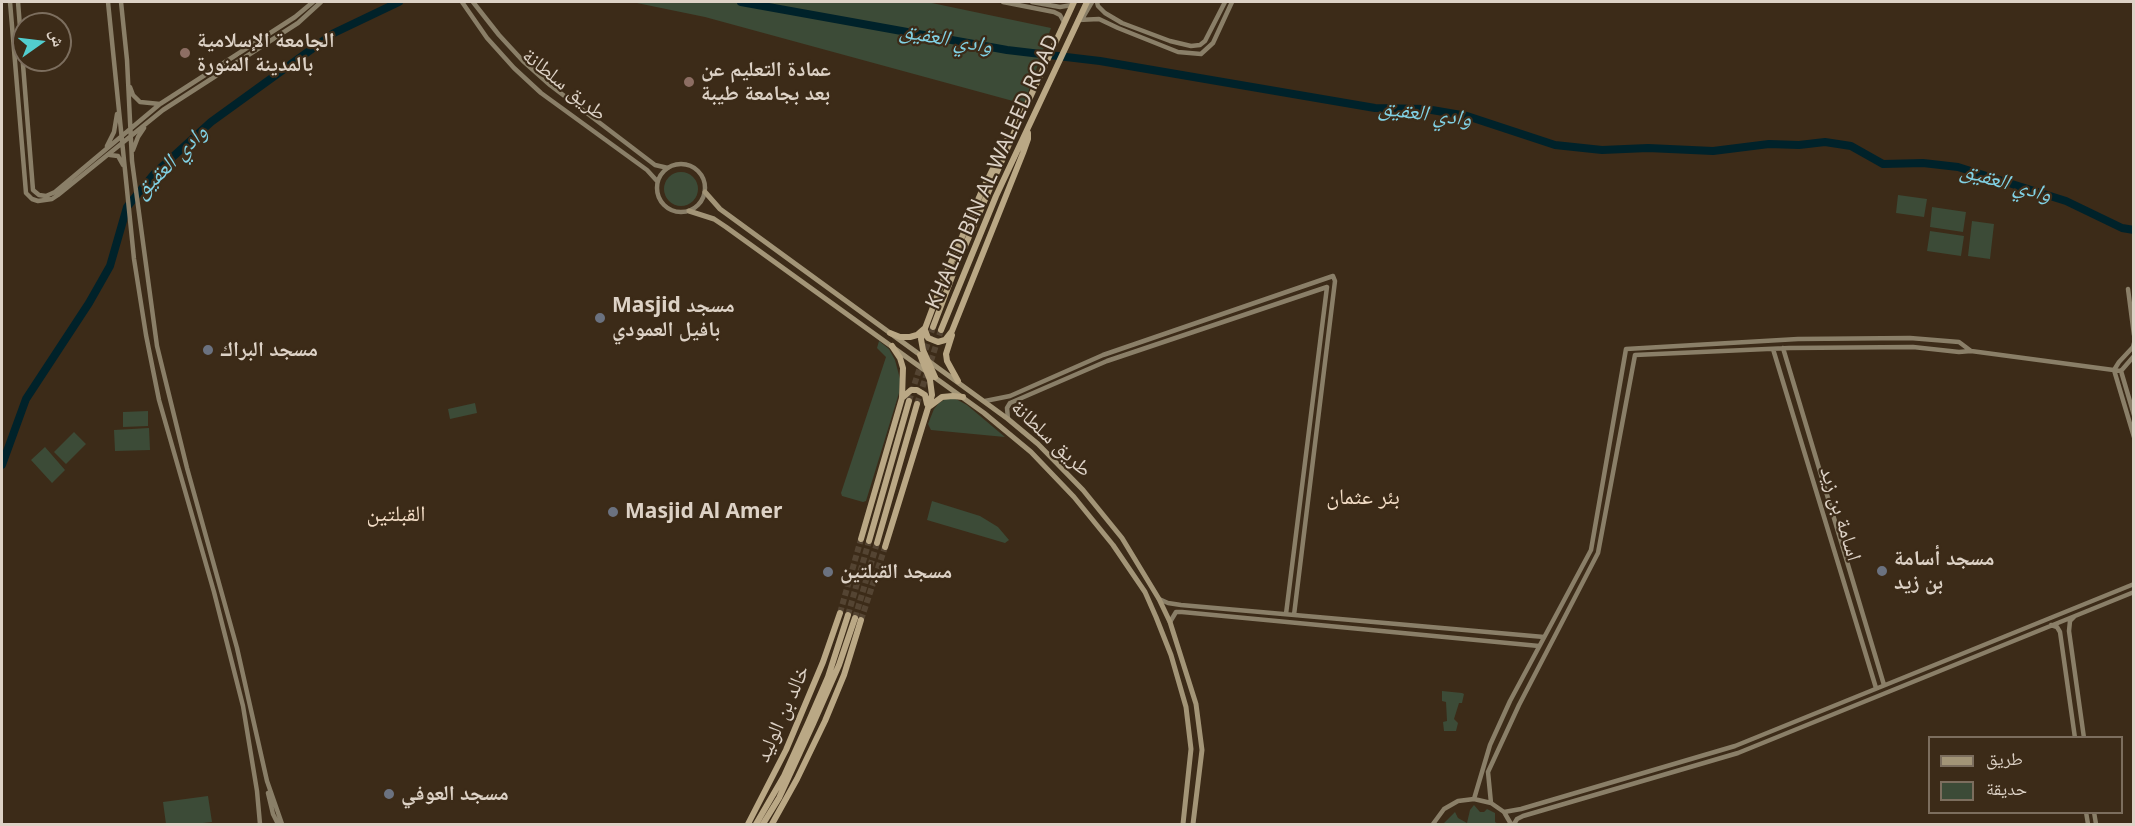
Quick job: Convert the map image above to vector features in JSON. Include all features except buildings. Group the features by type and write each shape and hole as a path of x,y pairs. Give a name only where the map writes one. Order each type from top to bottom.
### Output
{"highway":[{"path":"1078,23 1087,2"},
{"path":"1064,23 1070,4"},
{"name":"KHALID BIN AL WALEED ROAD","path":"933,327 955,269 1064,23"},
{"name":"KHALID BIN AL WALEED ROAD","path":"941,330 996,196 1078,23"},
{"path":"935,377 921,342 925,329 981,193 1011,133 1016,128"},
{"path":"957,381 946,361 952,332 1023,153 1028,139 1028,130"},
{"path":"925,329 928,338 938,342 945,340 952,332"},
{"path":"890,333 900,337 910,337 925,329"},
{"path":"861,539 902,398 903,368 892,346"},
{"path":"885,547 932,389 920,354"},
{"path":"902,398 911,390 922,392 927,399 928,408"},
{"path":"928,408 942,397 963,397"},
{"path":"909,401 873,542 917,404"},
{"name":"خالد بن الوليد","path":"748,825 786,750 844,614 831,668 815,707 784,776 756,825"},
{"name":"خالد بن الوليد","path":"763,825 779,798 858,619 844,675 825,722 772,825"}],"main road":[{"path":"10,2 26,193 38,201 52,199 102,157 122,135 160,104 294,17 313,2"},
{"path":"18,2 33,190 39,195 46,196 55,192 123,143 153,117 298,22 321,2"},
{"path":"108,2 134,259 159,400 238,685 261,825"},
{"path":"121,2 127,60 132,161 157,346 180,442 237,648 265,772 282,825"},
{"name":"طريق سلطانة","path":"473,2 523,61 550,85 655,165 668,168"},
{"path":"1003,2 1054,12 1060,15 1064,23"},
{"path":"1032,2 1070,4"},
{"path":"1078,23 1092,2"},
{"path":"1097,2 1105,13 1122,23 1170,41 1191,46 1200,45 1205,41 1225,2"},
{"path":"1078,23 1099,19 1178,52 1201,54 1213,43 1232,2"},
{"name":"طريق سلطانة","path":"463,3 487,38 541,93 647,170 657,182"},
{"path":"1119,29 1122,23"},
{"path":"127,60 133,95 140,102 160,104"},
{"path":"102,157 113,137 118,106"},
{"path":"132,161 138,137 153,117"},
{"path":"102,157 115,155 120,158 124,167"},
{"path":"676,164 686,164 694,168 703,179 705,192 702,200 689,211 681,213 666,207 661,202 657,182 668,168 676,164"},
{"name":"طريق سلطانة","path":"705,192 720,209 1008,419 1038,444 1083,490 1122,538 1159,598 1170,622 1196,704 1201,727 1202,750 1193,825"},
{"name":"طريق سلطانة","path":"689,211 720,223 963,397 1010,434 1074,496 1113,545 1145,592 1171,655 1190,729 1191,749 1183,825"},
{"path":"985,401 1010,396 1103,355 1333,276 1335,281 1294,615"},
{"path":"1286,614 1328,278"},
{"path":"1008,419 1006,408 1010,403 1107,361 1327,287"},
{"path":"2133,318 2128,289 2133,335"},
{"path":"1474,799 1490,745 1510,701 1591,550 1626,349 1798,339 1910,338 1959,342 1971,351"},
{"path":"2133,343 2133,348 2114,370 2133,437"},
{"path":"1491,803 1488,772 1524,696 1598,553 1635,355 1890,346 1971,351 2121,371"},
{"name":"اسامة بن زید","path":"1783,348 1884,685"},
{"name":"اسامة بن زید","path":"1773,349 1876,688"},
{"path":"2121,371 2133,356"},
{"path":"2121,371 2133,415"},
{"path":"1504,812 1735,746 2133,584"},
{"path":"1433,825 1444,810 1458,801 1474,799 1491,803 1504,812 1513,825 1523,816 1738,753 2133,592"},
{"path":"1159,598 1167,603 1181,605 1544,637"},
{"path":"1170,622 1176,612 1182,612 1539,646"},
{"path":"2076,615 2070,621 2069,631 2084,736"},
{"path":"2050,626 2056,627 2060,632 2075,736"},
{"path":"1467,630 1467,639"},
{"path":"2070,699 2078,698"},
{"path":"265,772 269,800 278,825"}],"green space":[{"path":"632,2 927,2 1051,28 1024,104 705,17"},
{"path":"681,172 693,177 698,189 693,201 681,206 669,201 664,189 669,177"},
{"path":"1898,195 1927,199 1924,217 1896,213"},
{"path":"1932,207 1966,212 1963,232 1930,227"},
{"path":"1972,221 1994,224 1990,259 1968,256"},
{"path":"1930,231 1964,236 1961,256 1927,251"},
{"path":"879,341 889,349 895,360 900,379 899,393 866,501 863,502 842,496 841,493 886,357 877,348"},
{"path":"947,398 956,399 967,405 1005,437 931,430 928,424 934,409"},
{"path":"475,403 477,413 450,419 448,409"},
{"path":"148,411 148,426 123,427 123,412"},
{"path":"149,428 150,450 115,451 114,430"},
{"path":"74,432 86,444 66,464 54,452"},
{"path":"45,447 65,470 52,483 31,460"},
{"path":"932,501 980,516 998,527 1009,540 1005,543 927,520"},
{"path":"1442,691 1464,694 1454,719 1458,723 1456,731 1444,731 1443,722 1447,721 1446,702 1442,701"},
{"path":"208,796 212,822 166,824 163,802"},
{"path":"1474,805 1480,812 1487,809 1495,813 1495,822 1498,824 1443,824 1455,812 1458,818 1467,823 1470,810"}],"waterway":[{"name":"وادي العقيق","path":"2,465 26,399 89,303 110,266 127,207 154,174 211,122 334,33 399,2"},
{"name":"وادي العقيق","path":"741,2 1007,50 1100,61 1375,108 1426,109 1467,116 1555,145 1602,150 1648,148 1713,151 1769,144 1799,145 1825,142 1851,146 1883,164 1923,163 1958,167 2066,201 2122,228 2134,230"}],"tunnel":[{"path":"909,401 933,327"},
{"path":"917,404 941,330"},
{"path":"840,613 861,539"},
{"path":"848,615 869,541"},
{"path":"855,618 877,543"},
{"path":"861,620 885,547"}],"place":[{"name":"الجامعة الإسلامية بالمدينة المنورة","path":"185,53"},
{"name":"عمادة التعليم عن بعد بجامعة طيبة","path":"689,82"},
{"name":"Masjid مسجد بافيل العمودي","path":"600,318"},
{"name":"مسجد البراك","path":"208,350"},
{"name":"Masjid Al Amer","path":"613,512"},
{"name":"مسجد أسامة بن زيد","path":"1882,571"},
{"name":"مسجد القبلتين","path":"828,572"},
{"name":"مسجد العوفي","path":"389,794"}],"district":[{"name":"بئر عثمان","path":"1363,498"},
{"name":"القبلتين","path":"396,515"}]}
